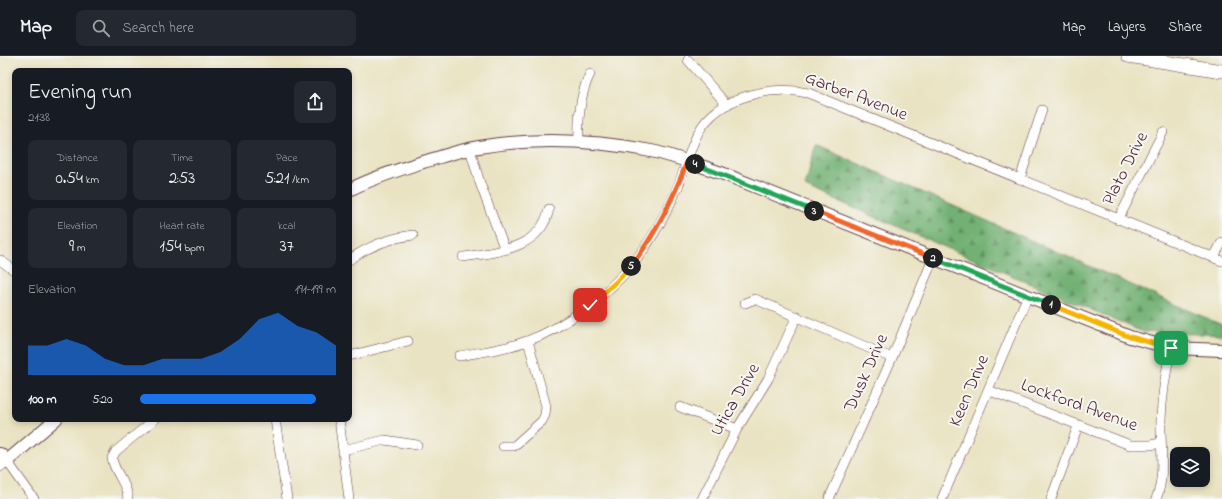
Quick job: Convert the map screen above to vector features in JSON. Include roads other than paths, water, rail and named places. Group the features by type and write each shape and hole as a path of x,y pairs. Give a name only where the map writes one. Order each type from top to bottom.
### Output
{"highway":[{"path":"1128,56 1222,71"}],"main road":[{"path":"352,188 364,182 470,149 503,143 552,140 579,141 644,150 724,174 1130,337 1171,348 1222,350"},
{"path":"2,461 52,422"}],"street":[{"path":"688,60 727,105"},
{"path":"579,141 578,122 585,85 590,74"},
{"name":"Garber Avenue","path":"459,356 490,351 528,341 575,316 590,305 613,285 631,266 655,231 678,187 699,132 712,117 727,105 746,96 766,91 788,90 808,93 1118,220 1218,259"},
{"path":"1020,179 1042,110"},
{"name":"Plato Drive","path":"1118,220 1163,132"},
{"path":"470,149 480,183 505,250"},
{"path":"463,257 520,246 540,231 549,209"},
{"path":"352,258 369,248 393,237 413,235"},
{"path":"1218,259 1222,242"},
{"name":"Dusk Drive","path":"829,499 892,358 933,259"},
{"path":"0,260 12,269"},
{"name":"Keen Drive","path":"942,499 1028,295"},
{"path":"744,303 755,299 892,358"},
{"name":"Utica Drive","path":"702,499 737,429 768,379 797,316"},
{"path":"352,355 408,341"},
{"path":"503,446 514,446 542,421 545,415 546,406 528,341"},
{"path":"1156,499 1159,492 1161,467 1161,417 1166,369 1171,348"},
{"name":"Lockford Avenue","path":"988,390 1130,445 1151,445 1160,443"},
{"path":"680,407 737,429"},
{"path":"128,499 124,484 114,468 112,458 116,451 151,422"},
{"path":"275,422 287,499"},
{"path":"339,422 349,499"},
{"path":"1051,499 1078,426"},
{"path":"343,450 385,440 416,445"},
{"path":"2,461 34,499"}]}
